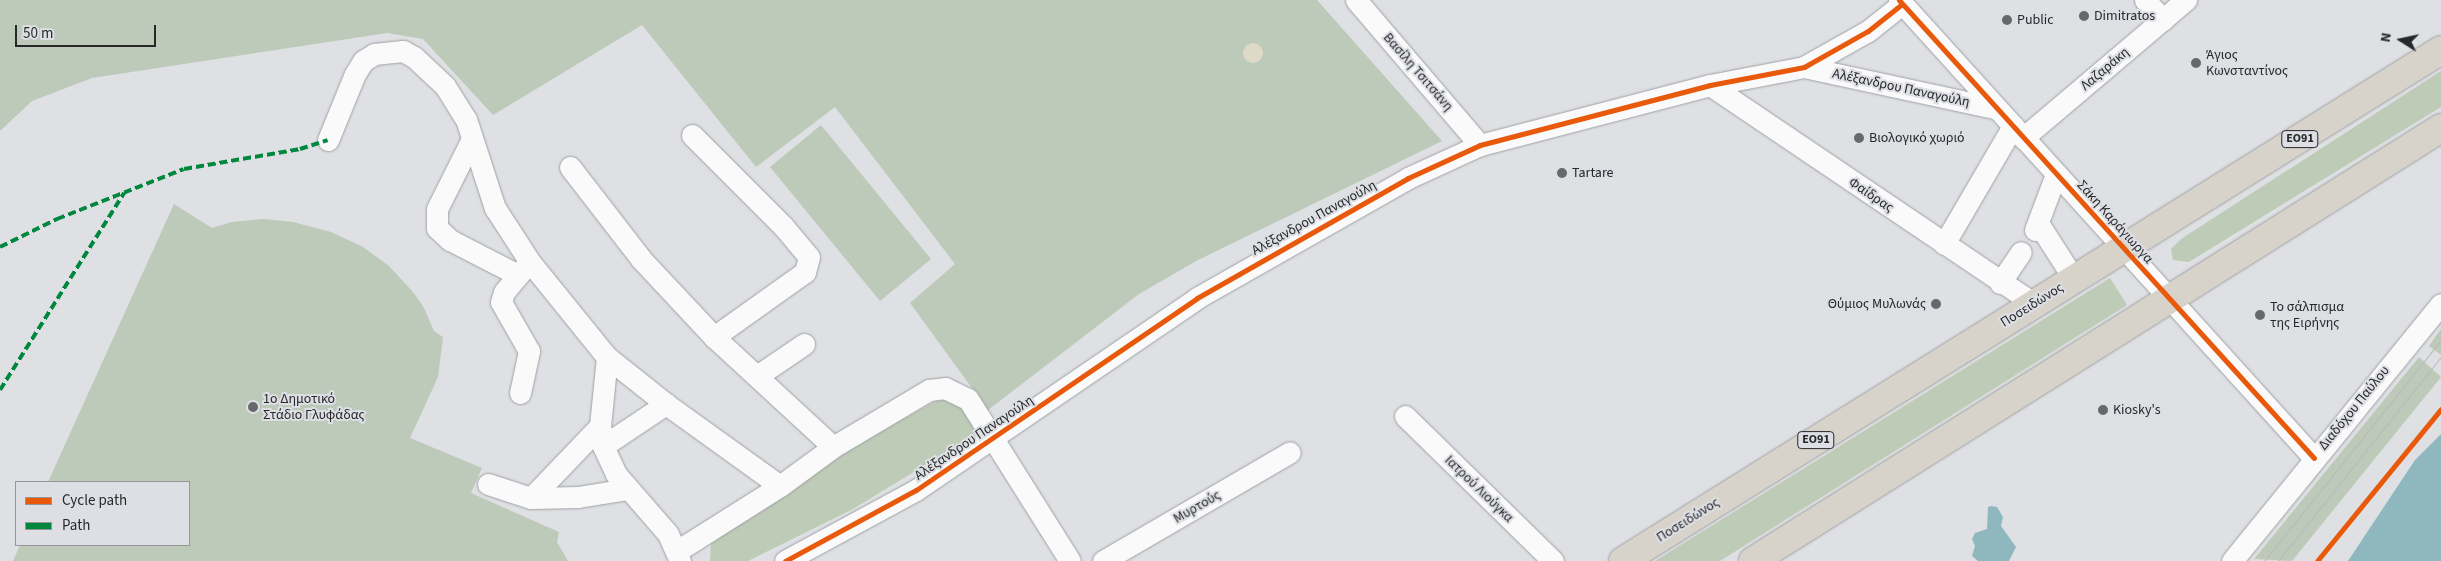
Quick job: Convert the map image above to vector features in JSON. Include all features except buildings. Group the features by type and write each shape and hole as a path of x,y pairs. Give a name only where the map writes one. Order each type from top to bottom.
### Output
{"highway":[{"name":"Ποσειδώνος","path":"1623,561 2441,50"},
{"path":"1753,561 2441,128"}],"street":[{"name":"Βασίλη Τσιτσάνη","path":"1356,0 1480,145"},
{"path":"2145,0 2163,20"},
{"name":"Λαζαράκη","path":"1944,244 2018,132 2163,20 2186,0"},
{"name":"Αλέξανδρου Παναγούλη","path":"785,561 916,490 1204,294 1408,178 1480,145 1710,85 1804,67 1868,31 1901,2"},
{"name":"Σάκη Καράγιωργα","path":"1901,2 2314,458"},
{"path":"328,140 363,60 390,50 403,51 414,58 445,86 466,119 471,140 495,208 524,269 606,357 666,404 780,486"},
{"name":"Αλέξανδρου Παναγούλη","path":"1804,67 1998,109"},
{"name":"Φαίδρας","path":"1710,85 2000,282 2034,303"},
{"path":"692,135 783,226 809,257 805,272 714,336"},
{"path":"471,140 437,209 437,228 450,240 524,269"},
{"path":"570,167 611,224 714,336 832,447"},
{"path":"2056,174 2037,227 2074,279"},
{"path":"2000,282 2021,252"},
{"path":"520,393 529,351 500,302 504,292 524,269"},
{"name":"Διαδόχου Παύλου","path":"2232,561 2441,304"},
{"path":"757,376 804,344"},
{"path":"606,357 601,436 609,461 628,489 668,534 679,556 780,486 832,447 912,397 929,390 945,388 968,399 1070,561"},
{"path":"531,498 601,436 666,404"},
{"name":"Ιατρού Λιούγκα","path":"1405,416 1553,561"},
{"name":"Μυρτούς","path":"1103,561 1290,452"},
{"path":"488,484 531,498 571,498 628,489"}],"green space":[{"path":"0,0 1317,0 1442,141 1198,260 1139,294 988,410 910,303 955,264 835,107 756,167 642,25 493,115 423,39 387,33 92,78 32,101 0,131"},
{"path":"2441,71 2441,107 2189,262 2173,260 2171,249 2181,239"},
{"path":"821,125 931,259 880,301 770,167"},
{"name":"1ο Δημοτικό Στάδιο Γλυφάδας","path":"174,204 212,228 232,222 263,219 293,222 331,232 363,247 389,266 413,292 424,308 434,331 443,337 438,377 410,438 482,468 471,493 559,532 557,542 568,561 13,561 20,546 190,546 190,481 48,481"},
{"path":"2110,278 2127,305 1720,561 1655,561"},
{"path":"2441,329 2441,355 2429,346"},
{"path":"2419,357 2441,377 2292,561 2254,559"},
{"path":"945,396 961,402 972,416 976,434 853,509 748,561 710,561 711,544 741,519 833,457"}],"sand":[{"path":"1253,43 1260,46 1263,53 1260,60 1253,63 1246,60 1243,53 1246,46"}],"water":[{"path":"2441,434 2441,561 2348,561 2415,460"},
{"path":"1988,507 1997,507 2003,517 2001,526 2016,547 2009,561 1978,561 1972,556 1975,546 1972,539 1975,533 1987,529"}],"tram line":[{"path":"2264,561 2441,340"},
{"path":"2278,561 2441,357"}],"marked path":[{"path":"0,247 57,219 184,169 300,149 328,140"},
{"path":"0,390 124,193"}],"cycle path":[{"path":"1899,0 2314,458"},
{"path":"785,561 916,490 1197,298 1408,178 1480,145 1710,85 1804,67 1868,31 1902,4"},
{"path":"2317,561 2441,409"}],"place":[{"name":"Dimitratos","path":"2084,16"},
{"name":"Public","path":"2007,20"},
{"name":"Άγιος Κωνσταντίνος","path":"2196,63"},
{"name":"Βιολογικό χωριό","path":"1859,138"},
{"name":"Tartare","path":"1562,173"},
{"name":"Θύμιος Μυλωνάς","path":"1936,304"},
{"name":"Το σάλπισμα της Ειρήνης","path":"2260,315"},
{"name":"1ο Δημοτικό Στάδιο Γλυφάδας","path":"253,407"},
{"name":"Kiosky's","path":"2103,410"}]}
